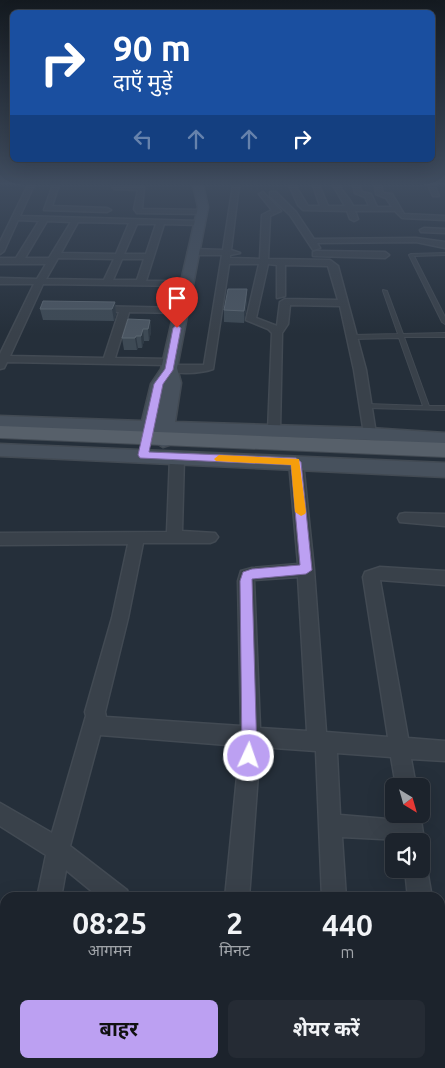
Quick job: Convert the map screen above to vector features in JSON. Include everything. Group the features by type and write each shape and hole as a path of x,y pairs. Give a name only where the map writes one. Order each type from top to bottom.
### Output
{"main road":[{"path":"157,443 173,383 169,367 196,235"},
{"path":"0,422 296,462 445,470"},
{"path":"0,450 157,443 274,431 445,439"},
{"path":"0,432 157,443 445,458"},
{"path":"0,440 445,450"}],"street":[{"path":"0,251 7,235"},
{"path":"19,261 35,235"},
{"path":"1,362 34,307 40,281 67,235"},
{"path":"108,282 128,235"},
{"path":"141,283 157,235"},
{"path":"1,362 108,361 200,370 209,367 229,235"},
{"path":"266,235 264,258 251,320 272,327 277,333"},
{"path":"308,235 321,259"},
{"path":"312,241 416,240 445,245"},
{"path":"192,252 226,257 321,259 334,266 353,337 368,406 370,434"},
{"path":"264,258 281,263 385,255"},
{"path":"0,261 118,256 150,257"},
{"path":"280,296 281,263"},
{"path":"0,281 185,284"},
{"path":"274,431 277,333 283,324 285,302 344,302"},
{"path":"87,308 180,310"},
{"path":"108,361 125,309"},
{"path":"157,443 174,538"},
{"path":"296,462 330,826 334,892"},
{"path":"405,518 445,520"},
{"path":"0,539 210,537"},
{"path":"50,892 58,850 95,719 120,618 137,538"},
{"path":"237,892 250,737 247,576 259,573 306,570"},
{"path":"405,778 372,577 380,573 445,578"},
{"path":"95,719 102,726 445,751"},
{"path":"0,814 58,850 111,892"},
{"path":"330,826 411,829"},
{"path":"417,878 419,892"}],"lane":[{"path":"445,254 411,255 445,322"},
{"path":"385,291 403,336 427,408"},
{"path":"353,337 445,335"},
{"path":"368,406 445,408"}],"building":[{"path":"228,289 247,289 244,311 224,310"},
{"path":"43,301 115,302 112,309 40,309"},
{"path":"128,319 150,320 148,329 143,329 141,336 122,338"}],"slow traffic":[{"path":"219,459 296,462 301,512"}],"route":[{"path":"177,328 169,370 164,374 159,384 143,455 296,462 306,570 252,574 247,576 246,581 249,756"}]}
